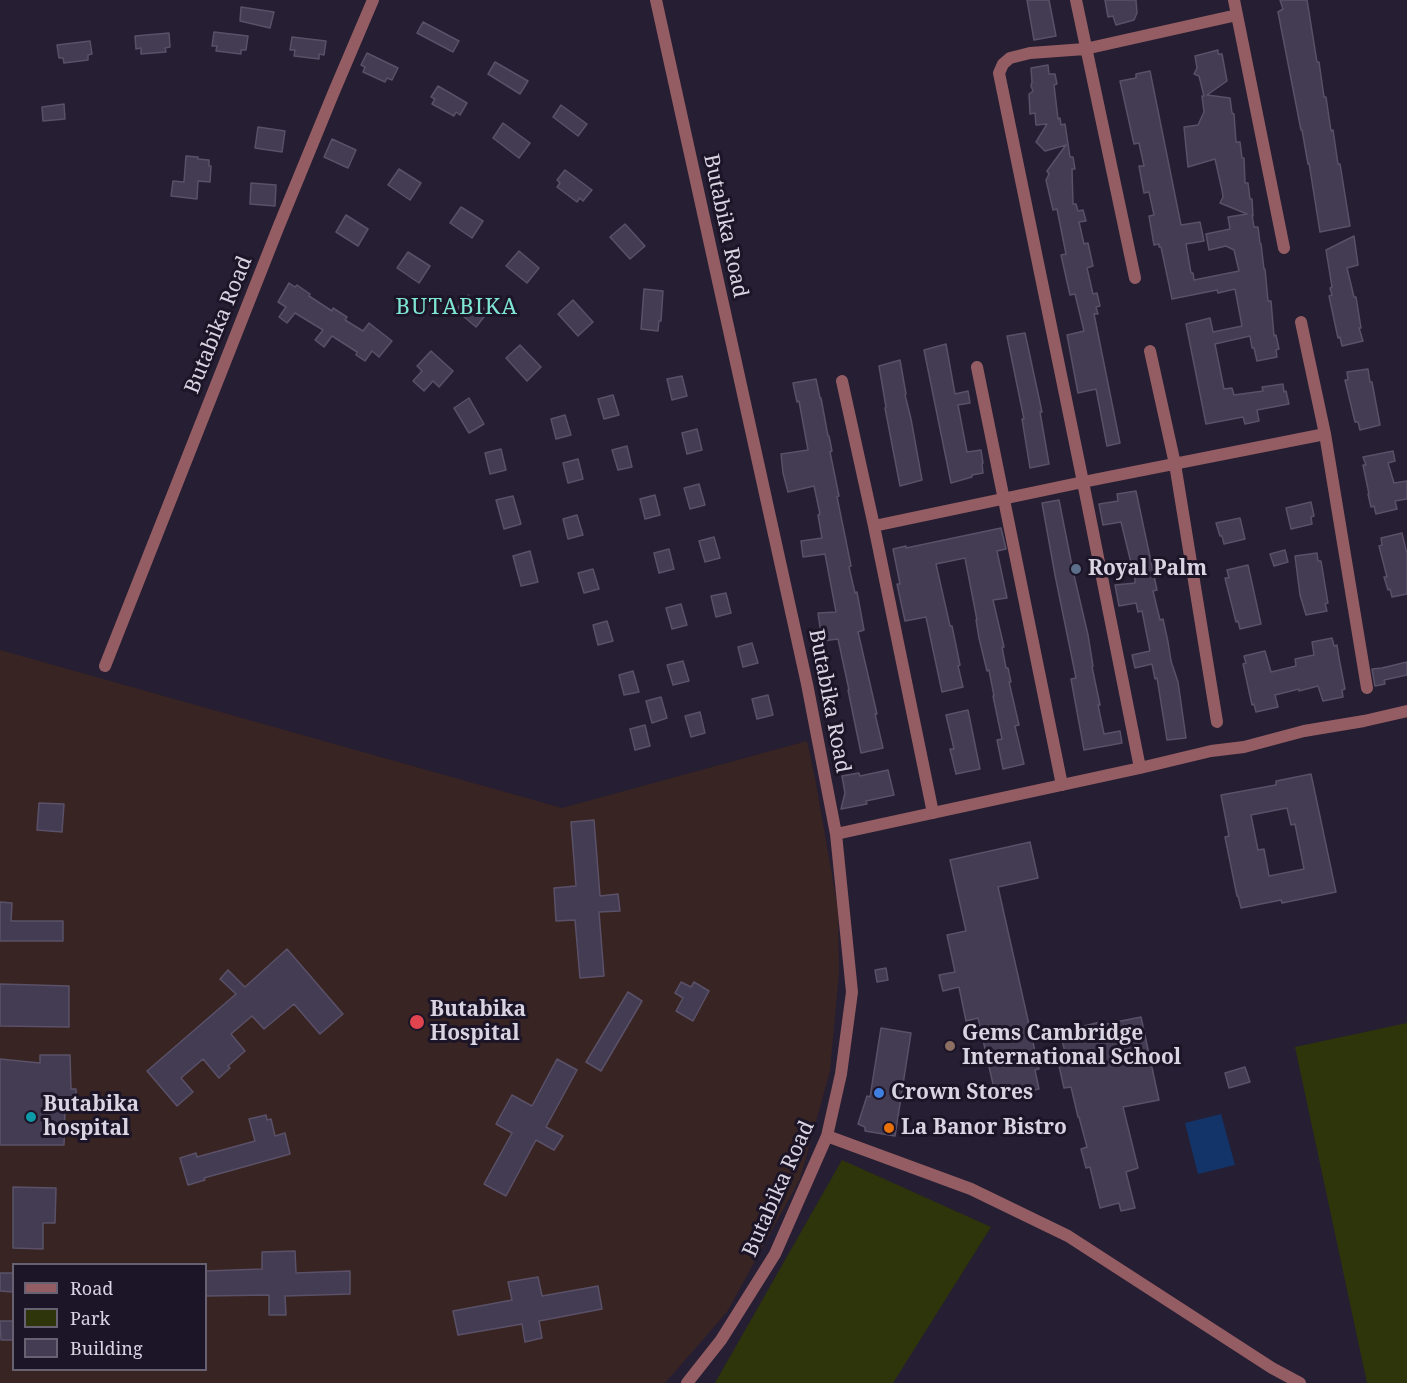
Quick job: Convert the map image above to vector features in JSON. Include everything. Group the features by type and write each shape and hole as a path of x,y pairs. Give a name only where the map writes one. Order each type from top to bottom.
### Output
{"street":[{"name":"Butabika Road","path":"105,666 278,228 373,0"},
{"name":"Butabika Road","path":"656,0 807,684 836,834 852,992 841,1074 827,1136 775,1254 721,1340 687,1383"},
{"path":"1076,0 1135,278"},
{"path":"1234,0 1284,248"},
{"path":"1140,768 999,73 1003,64 1010,58 1030,53 1085,49 1237,15"},
{"path":"1301,322 1325,434 1367,688"},
{"path":"1150,351 1175,464 1217,722"},
{"path":"977,367 1062,785"},
{"path":"842,381 933,813"},
{"path":"874,526 1325,434"},
{"path":"836,834 1211,751 1244,747 1304,731 1407,711"},
{"path":"827,1136 971,1189 1068,1236 1262,1362 1300,1383"}],"shaded area":[{"name":"Butabika Hospital","path":"0,650 562,808 807,741 838,909 839,972 830,1071 800,1179 727,1312 665,1383 0,1383"}],"green space":[{"path":"1407,1023 1407,1383 1367,1383 1295,1047"},
{"path":"842,1160 991,1227 893,1383 715,1383"}],"water":[{"path":"1221,1114 1235,1165 1198,1174 1185,1123"}],"building":[{"path":"1027,0 1049,0 1056,36 1034,40"},
{"path":"1105,0 1136,0 1137,13 1134,20 1116,25 1113,16 1108,17"},
{"path":"1280,0 1307,0 1350,226 1320,232 1309,163 1278,12 1283,9"},
{"path":"241,7 274,12 270,28 240,21"},
{"path":"423,22 459,41 453,52 417,33"},
{"path":"214,32 248,36 246,50 241,50 241,54 216,51 217,46 212,46"},
{"path":"169,33 170,47 165,48 166,52 141,54 141,48 136,49 135,36"},
{"path":"292,37 326,41 324,55 319,54 319,59 294,56 295,50 290,50"},
{"path":"90,41 92,54 88,55 88,60 64,63 63,58 59,58 57,45"},
{"path":"1218,50 1218,54 1222,54 1227,81 1207,95 1230,98 1234,114 1236,142 1240,142 1242,158 1244,158 1245,183 1248,183 1250,199 1252,199 1254,227 1258,227 1268,301 1271,301 1274,336 1276,335 1279,349 1276,350 1277,357 1257,361 1250,336 1215,344 1224,389 1232,388 1234,395 1263,391 1262,387 1283,384 1289,404 1257,410 1259,421 1245,424 1243,417 1206,424 1186,324 1210,318 1213,332 1242,326 1235,289 1218,293 1217,290 1172,299 1161,247 1159,244 1154,245 1149,216 1154,215 1149,192 1144,193 1139,166 1144,166 1139,143 1134,144 1120,81 1136,78 1136,74 1150,71 1181,225 1200,222 1204,241 1186,244 1194,280 1239,271 1234,250 1226,246 1209,250 1206,234 1230,229 1228,217 1247,214 1220,203 1223,197 1215,159 1188,167 1184,127 1198,125 1204,112 1202,96 1204,96 1199,76 1194,74 1197,68 1195,56"},
{"path":"367,53 398,68 392,80 387,78 385,82 363,72 365,67 361,65"},
{"path":"495,62 528,81 520,94 488,74"},
{"path":"1048,65 1049,74 1055,74 1057,84 1054,85 1058,119 1060,118 1061,125 1065,124 1070,157 1073,157 1075,169 1072,169 1073,204 1076,204 1078,211 1083,210 1086,221 1079,222 1084,244 1088,243 1093,266 1087,268 1093,294 1097,293 1100,306 1096,307 1098,314 1094,314 1120,443 1107,446 1096,389 1078,393 1067,335 1084,331 1075,294 1070,295 1061,255 1066,254 1057,209 1053,210 1046,180 1049,174 1047,171 1066,145 1045,151 1036,142 1047,124 1036,125 1035,113 1030,114 1029,94 1033,91 1031,68"},
{"path":"438,86 467,103 460,115 456,112 454,116 432,104 435,99 431,97"},
{"path":"64,104 65,119 43,121 42,107"},
{"path":"561,105 587,124 578,136 553,117"},
{"path":"503,123 530,143 519,158 493,138"},
{"path":"258,127 285,131 282,152 255,148"},
{"path":"332,139 356,150 348,168 324,157"},
{"path":"186,156 209,160 209,166 211,166 210,182 198,181 197,199 171,196 173,181 184,182"},
{"path":"399,169 421,183 410,200 388,185"},
{"path":"565,170 592,190 583,201 580,198 577,202 557,187 560,183 557,180"},
{"path":"251,183 276,185 275,206 250,204"},
{"path":"461,207 483,221 472,238 450,223"},
{"path":"346,215 368,229 358,246 336,232"},
{"path":"625,224 645,246 630,259 610,237"},
{"path":"1354,236 1358,265 1347,268 1354,297 1356,297 1361,328 1359,328 1363,341 1342,346 1340,337 1338,338 1329,296 1332,295 1330,288 1332,287 1326,250"},
{"path":"519,251 539,268 527,283 506,266"},
{"path":"408,252 430,266 419,283 397,268"},
{"path":"289,283 295,287 297,285 332,311 333,308 347,317 345,320 363,331 369,323 392,341 379,357 372,351 365,361 356,355 357,352 332,336 324,347 315,340 323,330 295,313 287,323 279,317 286,307 278,302"},
{"path":"644,289 663,291 658,331 641,329"},
{"path":"468,295 488,312 476,327 456,310"},
{"path":"573,300 593,322 578,336 558,314"},
{"path":"1025,333 1042,412 1040,412 1049,464 1030,468 1022,419 1024,419 1007,336"},
{"path":"946,344 955,394 968,391 970,403 958,405 967,452 981,450 983,463 983,473 951,483 924,350"},
{"path":"520,345 541,367 527,381 506,358"},
{"path":"431,351 453,371 439,387 433,381 424,391 413,381 422,371 417,366"},
{"path":"900,360 922,480 900,486 879,366"},
{"path":"1368,369 1380,425 1360,430 1358,422 1355,422 1345,380 1348,380 1347,372"},
{"path":"682,376 687,396 672,400 667,379"},
{"path":"816,379 832,451 830,452 839,496 837,497 851,566 849,567 855,593 857,592 864,630 858,632 883,748 861,753 838,639 822,641 818,613 836,612 825,554 803,557 801,541 822,538 814,486 788,492 783,473 781,454 808,450 799,401 797,402 793,383"},
{"path":"613,395 619,415 604,419 598,399"},
{"path":"469,398 484,424 469,433 454,408"},
{"path":"565,415 571,435 556,439 551,419"},
{"path":"697,429 702,450 687,454 682,433"},
{"path":"627,446 632,467 618,470 612,450"},
{"path":"501,449 506,470 490,474 485,453"},
{"path":"1393,451 1395,461 1388,463 1394,483 1407,481 1407,499 1395,501 1397,509 1376,514 1374,506 1371,507 1368,494 1363,465 1366,465 1363,457"},
{"path":"578,459 583,479 568,483 563,463"},
{"path":"699,484 705,505 690,509 684,488"},
{"path":"1136,491 1157,590 1153,591 1160,620 1163,619 1171,661 1178,682 1186,738 1167,740 1157,678 1155,679 1152,664 1135,668 1132,655 1150,651 1142,611 1138,612 1136,603 1119,606 1115,585 1135,583 1135,579 1121,522 1103,525 1099,504 1118,501 1117,494"},
{"path":"655,495 660,515 645,519 640,499"},
{"path":"513,496 521,524 504,529 496,500"},
{"path":"1059,500 1088,635 1104,734 1120,731 1122,743 1084,750 1071,679 1076,678 1042,503"},
{"path":"1311,502 1314,516 1311,517 1312,524 1291,529 1286,508"},
{"path":"577,515 583,535 568,539 563,519"},
{"path":"1240,518 1245,539 1224,544 1216,523"},
{"path":"1001,528 1006,549 997,551 1007,598 993,600 1004,647 1002,647 1006,668 1008,668 1011,682 1009,682 1019,725 1015,726 1024,764 1003,769 997,740 1002,739 989,670 987,671 979,638 965,558 936,564 950,626 952,626 963,687 942,692 926,617 905,621 897,584 900,584 893,549"},
{"path":"1402,533 1407,554 1407,594 1392,597 1384,577 1387,577 1379,546 1382,545 1381,538"},
{"path":"714,537 720,558 705,562 699,541"},
{"path":"669,549 674,569 659,573 654,553"},
{"path":"1285,550 1288,562 1274,566 1270,554"},
{"path":"530,551 538,582 521,586 513,556"},
{"path":"1317,553 1318,561 1321,561 1328,603 1325,604 1327,611 1306,615 1300,595 1295,556"},
{"path":"1248,565 1261,624 1240,629 1238,621 1236,622 1225,578 1229,578 1227,570"},
{"path":"593,569 599,589 584,593 578,573"},
{"path":"726,593 731,613 716,617 711,596"},
{"path":"681,604 687,625 672,629 666,608"},
{"path":"607,621 613,641 598,645 593,625"},
{"path":"1332,638 1334,646 1337,645 1345,689 1342,690 1343,697 1323,701 1318,686 1299,691 1299,689 1275,695 1278,707 1256,712 1254,704 1252,705 1243,664 1246,663 1244,656 1265,651 1271,672 1296,666 1295,659 1314,655 1312,642"},
{"path":"752,643 758,663 743,667 738,647"},
{"path":"683,661 689,681 673,685 667,665"},
{"path":"1407,662 1407,675 1384,680 1385,684 1375,686 1372,669"},
{"path":"633,671 639,692 624,695 619,675"},
{"path":"768,695 773,715 757,719 752,699"},
{"path":"661,697 667,718 652,723 646,701"},
{"path":"968,710 980,769 956,774 950,749 954,749 946,715"},
{"path":"700,712 705,733 691,737 685,716"},
{"path":"645,725 650,746 635,750 630,729"},
{"path":"888,770 894,795 866,801 867,804 841,809 845,793 842,776 859,773 860,776"},
{"path":"1311,774 1336,892 1282,903 1281,900 1241,908 1225,837 1229,836 1221,795 1276,785 1276,781","holes":["1287,808 1291,825 1295,824 1304,869 1269,876 1264,849 1258,850 1251,815"]},
{"path":"39,803 64,804 62,832 37,830"},
{"path":"594,820 600,896 618,894 620,911 599,912 604,976 580,978 575,920 556,921 554,888 576,886 571,822"},
{"path":"1030,842 1038,878 998,887 1039,1069 1035,1070 1039,1089 1019,1093 1018,1088 995,1093 978,1018 966,1021 959,987 943,991 939,975 955,972 947,935 966,931 950,860"},
{"path":"0,902 12,903 11,921 63,921 63,941 0,941"},
{"path":"287,949 343,1014 320,1034 294,1004 264,1029 252,1016 231,1034 245,1051 228,1066 230,1068 219,1078 203,1059 181,1078 193,1092 177,1106 147,1071 236,994 220,979 228,970 245,987"},
{"path":"886,968 888,980 877,982 875,970"},
{"path":"681,982 691,987 694,982 709,991 693,1021 676,1011 683,998 675,993"},
{"path":"0,984 69,986 69,1027 0,1026"},
{"path":"628,992 642,1001 601,1071 586,1062"},
{"path":"1141,1017 1159,1100 1123,1107 1138,1168 1126,1172 1135,1208 1121,1211 1119,1203 1100,1208 1090,1167 1086,1168 1081,1149 1087,1147 1071,1087 1064,1088 1059,1066 1068,1064 1060,1032 1100,1022 1101,1025"},
{"path":"881,1028 911,1033 895,1136 865,1131 865,1127 858,1124 867,1096 870,1097"},
{"path":"40,1055 70,1055 71,1089 76,1089 76,1111 65,1111 64,1145 0,1145 0,1059 40,1063"},
{"path":"557,1059 577,1070 546,1127 563,1136 554,1150 536,1140 506,1196 484,1184 512,1133 496,1124 512,1095 532,1106"},
{"path":"1245,1067 1250,1082 1229,1088 1225,1073"},
{"path":"266,1115 267,1120 271,1119 275,1136 285,1133 290,1154 204,1178 205,1180 188,1185 180,1158 196,1153 197,1157 255,1141 249,1119"},
{"path":"13,1187 56,1188 55,1223 43,1223 43,1249 13,1248"},
{"path":"295,1251 296,1273 350,1271 350,1294 285,1296 286,1315 269,1315 269,1295 207,1296 207,1271 262,1269 262,1252"},
{"path":"0,1273 12,1273 12,1292 0,1291"},
{"path":"538,1277 542,1296 598,1286 602,1309 539,1321 542,1338 525,1342 522,1324 458,1335 453,1311 512,1300 508,1282"},
{"path":"0,1321 12,1321 12,1340 1,1340"}],"place":[{"name":"Royal Palm","path":"1076,569"},
{"name":"Butabika Hospital","path":"417,1022"},
{"name":"Gems Cambridge International School","path":"950,1046"},
{"name":"Crown Stores","path":"879,1093"},
{"name":"Butabika hospital","path":"31,1117"},
{"name":"La Banor Bistro","path":"889,1128"}],"district":[{"name":"BUTABIKA","path":"457,308"}]}
